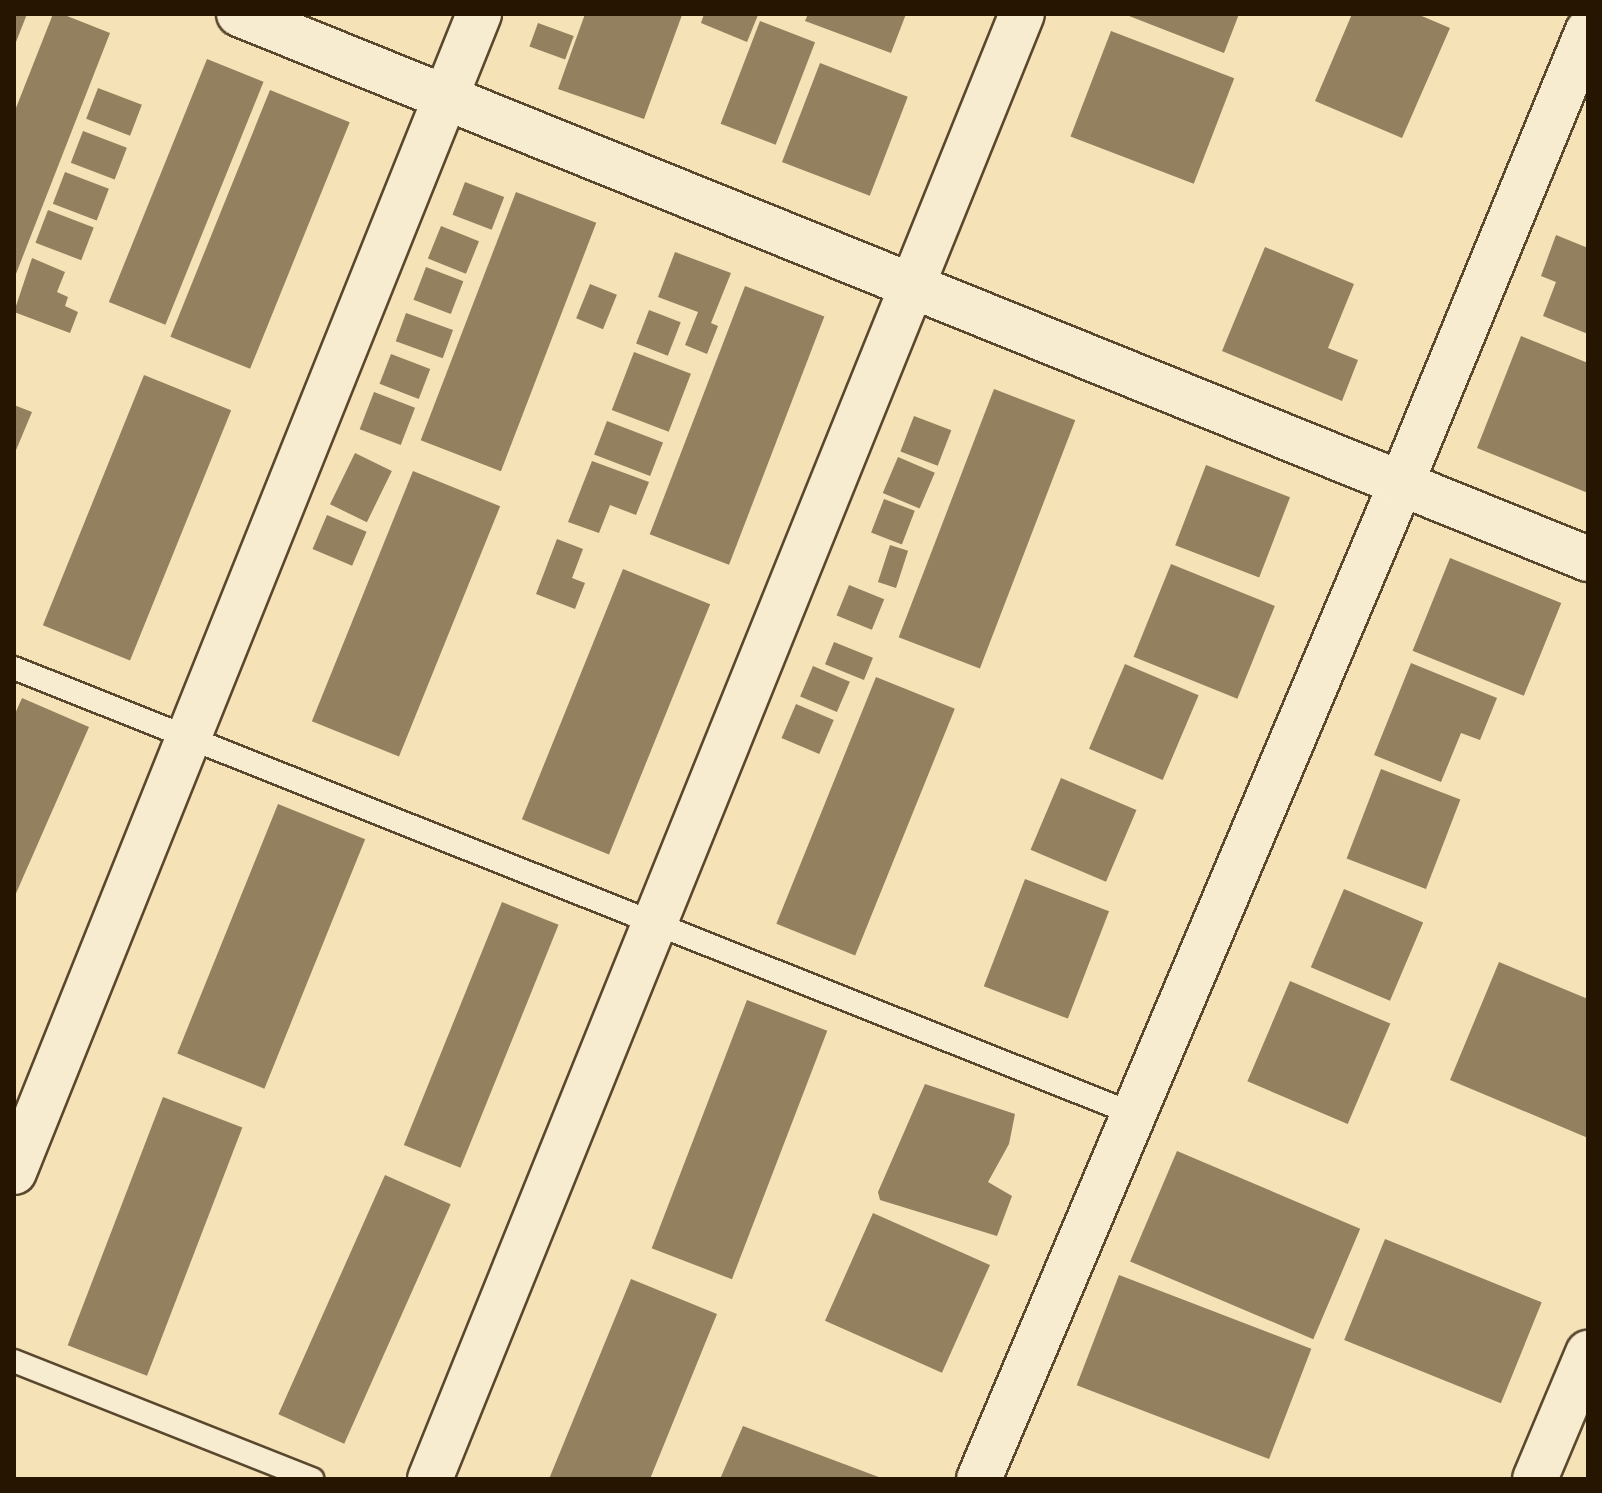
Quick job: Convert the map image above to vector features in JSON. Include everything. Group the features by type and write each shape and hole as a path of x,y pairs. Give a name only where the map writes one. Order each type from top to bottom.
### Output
{"street":[{"path":"239,14 1588,559"},
{"path":"14,1172 479,14"},
{"path":"430,1479 1022,14"},
{"path":"979,1479 1131,1113 1401,484 1588,31"},
{"path":"1535,1479 1588,1353"}],"lane":[{"path":"14,668 1131,1113"},
{"path":"14,1361 312,1479"}],"building":[{"path":"14,14 27,14 14,47"},
{"path":"53,14 62,14 110,33 14,279 14,113"},
{"path":"585,14 682,15 644,119 558,89"},
{"path":"704,14 758,15 747,42 701,23"},
{"path":"808,14 906,14 891,53 805,21"},
{"path":"1124,14 1239,14 1224,53"},
{"path":"1352,14 1417,14 1450,28 1402,138 1315,101"},
{"path":"760,21 815,42 776,145 721,124"},
{"path":"538,23 574,36 565,59 529,46"},
{"path":"1111,31 1234,78 1194,184 1071,136"},
{"path":"207,59 264,82 165,325 109,302"},
{"path":"820,63 908,97 870,196 782,162"},
{"path":"98,88 142,105 130,136 86,119"},
{"path":"270,90 350,122 250,369 170,337"},
{"path":"83,131 127,148 115,180 71,163"},
{"path":"65,172 109,189 97,221 53,204"},
{"path":"465,182 504,197 492,230 452,215"},
{"path":"516,192 596,223 501,471 421,440"},
{"path":"48,210 94,228 81,260 35,243"},
{"path":"441,226 479,241 466,274 428,258"},
{"path":"1556,235 1588,248 1588,334 1543,316 1556,282 1541,276"},
{"path":"1265,247 1354,284 1328,348 1358,360 1342,401 1222,351"},
{"path":"675,252 731,273 711,323 718,326 707,354 685,345 698,312 658,297"},
{"path":"32,258 65,272 57,292 68,297 65,306 78,312 70,333 14,312"},
{"path":"426,267 463,281 451,314 413,300"},
{"path":"590,284 617,295 603,329 576,318"},
{"path":"745,286 824,316 729,565 650,534"},
{"path":"649,310 681,322 668,356 636,344"},
{"path":"406,313 453,330 443,358 396,341"},
{"path":"1521,336 1588,363 1588,493 1477,448"},
{"path":"634,352 691,374 669,432 612,410"},
{"path":"391,354 430,369 419,399 380,384"},
{"path":"144,375 231,410 130,661 43,625"},
{"path":"994,389 1075,420 980,669 899,637"},
{"path":"374,392 415,408 401,445 360,429"},
{"path":"14,405 32,412 14,455"},
{"path":"914,416 951,430 938,466 900,451"},
{"path":"607,421 663,443 650,476 594,455"},
{"path":"355,453 392,471 367,522 330,504"},
{"path":"898,457 935,473 920,509 883,493"},
{"path":"592,461 649,482 636,515 610,505 599,533 568,522"},
{"path":"1206,465 1290,497 1259,578 1175,545"},
{"path":"413,471 500,506 399,757 312,721"},
{"path":"884,499 915,511 902,544 871,533"},
{"path":"327,515 367,532 352,566 313,549"},
{"path":"557,539 583,549 572,578 585,583 575,609 536,594"},
{"path":"890,545 908,551 896,588 878,582"},
{"path":"1450,558 1561,603 1524,696 1413,651"},
{"path":"1171,564 1275,606 1237,699 1134,657"},
{"path":"623,569 710,604 609,855 522,819"},
{"path":"849,585 884,599 872,630 837,616"},
{"path":"834,642 873,658 864,680 825,664"},
{"path":"1411,663 1497,698 1480,740 1461,733 1441,782 1374,755"},
{"path":"1125,664 1199,695 1163,780 1089,749"},
{"path":"813,666 850,682 837,712 800,696"},
{"path":"876,677 955,709 855,955 776,924"},
{"path":"22,698 89,727 14,898 14,716"},
{"path":"796,704 834,720 819,754 782,738"},
{"path":"1381,769 1460,799 1426,889 1347,859"},
{"path":"1061,778 1136,810 1106,882 1031,850"},
{"path":"278,804 365,839 264,1089 177,1053"},
{"path":"1025,879 1109,911 1068,1019 984,986"},
{"path":"1344,889 1423,923 1390,1001 1311,967"},
{"path":"502,902 559,925 460,1168 404,1145"},
{"path":"1499,962 1588,999 1588,1138 1450,1080"},
{"path":"1290,981 1390,1024 1348,1124 1247,1081"},
{"path":"747,1000 827,1031 732,1279 652,1248"},
{"path":"925,1084 1015,1114 1009,1144 988,1182 1012,1196 997,1236 880,1200 878,1192"},
{"path":"163,1097 242,1127 147,1376 68,1345"},
{"path":"1177,1151 1360,1229 1313,1339 1130,1261"},
{"path":"385,1175 451,1204 344,1444 278,1414"},
{"path":"873,1213 990,1265 942,1373 825,1321"},
{"path":"1385,1239 1542,1302 1501,1403 1344,1340"},
{"path":"1119,1275 1311,1349 1269,1459 1077,1385"},
{"path":"631,1279 717,1314 650,1479 549,1479"},
{"path":"743,1426 884,1479 720,1479"}]}
